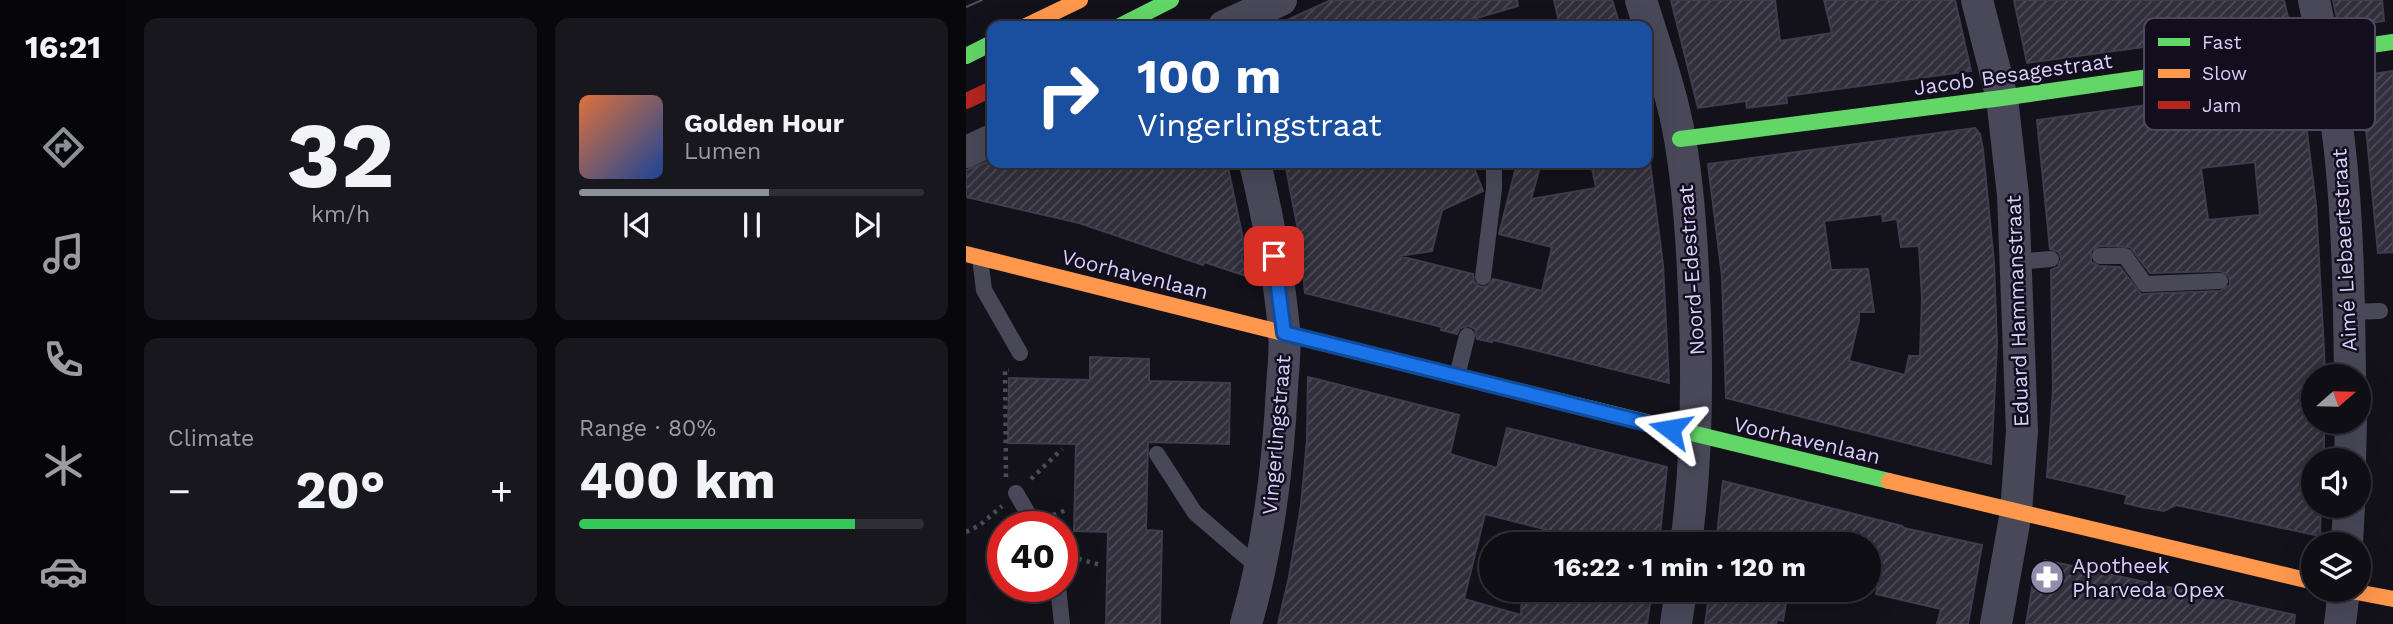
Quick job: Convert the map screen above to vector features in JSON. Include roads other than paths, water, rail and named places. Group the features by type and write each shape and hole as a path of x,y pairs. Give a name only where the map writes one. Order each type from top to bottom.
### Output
{"street":[{"path":"1036,21 1080,0"},
{"path":"1130,21 1171,0"},
{"path":"1235,21 1281,0"},
{"name":"Noord-Edestraat","path":"1641,0 1647,21"},
{"name":"Eduard Hammanstraat","path":"1977,0 2001,98 2013,195 2022,431 2016,512 1996,624"},
{"name":"Aimé Liebaertstraat","path":"2314,0 2318,18"},
{"name":"Noord-Edestraat","path":"1652,36 1680,139 1692,230 1697,436 1687,532"},
{"name":"Jacob Besagestraat","path":"2375,44 2393,42"},
{"path":"966,56 987,46"},
{"name":"Jacob Besagestraat","path":"1680,139 2144,77"},
{"path":"966,101 987,91"},
{"name":"Aimé Liebaertstraat","path":"2337,130 2365,312 2353,364"},
{"path":"966,152 987,142"},
{"name":"Vingerlingstraat","path":"1246,624 1272,500 1281,407 1284,333 1271,230 1256,168"},
{"name":"Voorhavenlaan","path":"973,256 1697,436 2301,579"},
{"path":"2371,595 2393,599"},
{"path":"1676,624 1679,602"},
{"path":"2340,624 2343,602"}],"lane":[{"path":"1483,277 1494,189 1494,168"},
{"path":"973,256 984,290 1020,353"},
{"path":"2100,257 2125,256 2145,284 2220,281"},
{"path":"2016,262 2051,260"},
{"path":"1457,376 1467,336"},
{"path":"1157,454 1195,513 1259,569"},
{"path":"1011,491 1025,511"},
{"path":"1060,602 1062,624"}],"tram line":[{"path":"966,7 982,0"}],"place":[{"name":"Apotheek Pharveda Opex","path":"2047,577"}]}
